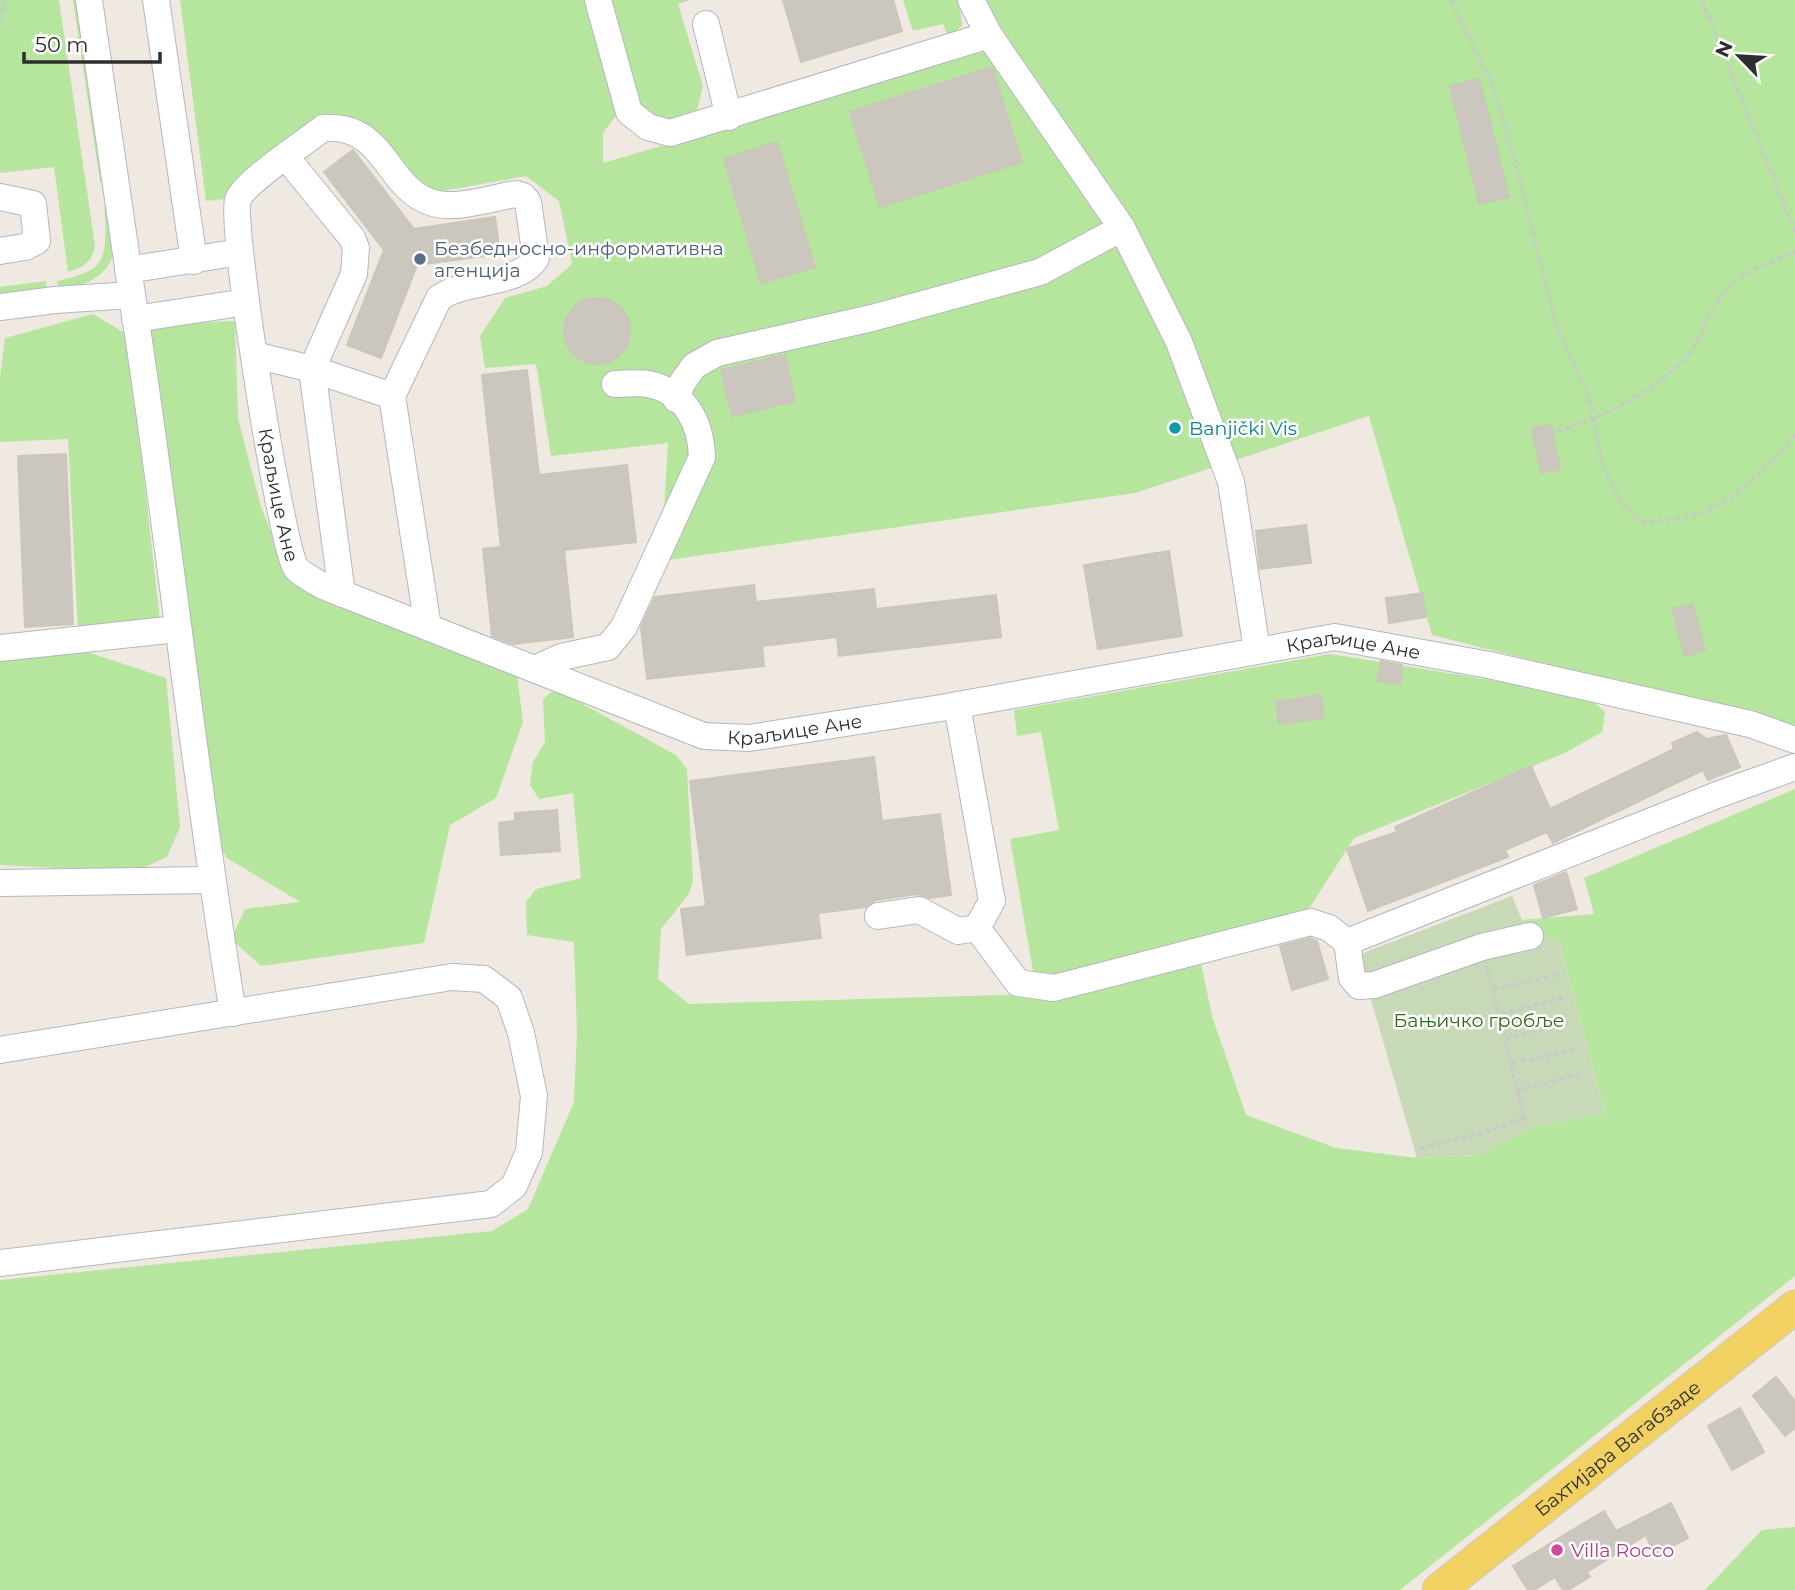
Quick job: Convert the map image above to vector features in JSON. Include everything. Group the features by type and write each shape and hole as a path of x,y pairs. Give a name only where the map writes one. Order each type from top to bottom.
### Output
{"main road":[{"name":"Бахтијара Вагабзаде","path":"1439,1590 1795,1307"}],"street":[{"path":"89,0 141,342 211,880 233,1013"},
{"path":"156,0 194,261"},
{"path":"598,0 629,112 636,120 656,131 670,133 989,35"},
{"path":"971,0 989,35 1122,228 1179,342 1231,482 1257,650"},
{"path":"706,24 729,117"},
{"name":"Краљице Ане","path":"392,396 439,298 452,289 519,273 533,263 536,258 528,202 523,196 516,194 447,204 431,202 416,194 356,131 323,128 243,189 236,213 246,302 284,534 297,569 323,586 342,594 535,669 650,718 704,736 749,738 957,705 1335,638 1489,664 1750,724 1795,740"},
{"path":"286,157 352,238 356,248 354,274 312,369 342,594"},
{"path":"0,197 33,204 37,241 25,247 0,251"},
{"path":"676,399 682,383 694,366 717,353 884,315 1040,272 1122,228"},
{"path":"132,294 194,261 240,252"},
{"path":"0,307 132,294 246,302"},
{"path":"255,355 312,369 392,396 428,627"},
{"path":"535,669 561,657 608,647 624,627 702,457 702,432 691,412 669,392 648,384 615,384"},
{"path":"0,648 177,629"},
{"path":"957,705 992,901 977,928"},
{"path":"1346,942 1717,795 1795,767"},
{"path":"0,883 211,880"},
{"path":"878,916 919,910 958,931 977,928"},
{"path":"977,928 1018,983 1054,988 1311,922 1329,928 1346,942 1352,978 1359,986 1374,985 1482,947 1530,936"},
{"path":"0,1050 452,977 484,979 509,998 522,1033 534,1096 529,1152 514,1186 491,1204 0,1262"}],"path":[{"path":"0,21 4,0"},
{"path":"1451,0 1492,85 1515,160 1556,325 1588,394 1603,466 1623,507 1646,523 1696,514 1741,489 1781,454 1795,434"},
{"path":"1702,0 1795,232"},
{"path":"1557,431 1593,421 1655,383 1686,359 1719,298 1739,276 1795,253"},
{"path":"1482,947 1501,1014 1526,1127"},
{"path":"1494,989 1560,974"},
{"path":"1501,1014 1566,997"},
{"path":"1506,1038 1571,1023"},
{"path":"1512,1063 1578,1049"},
{"path":"1518,1090 1585,1073"},
{"path":"1420,1148 1480,1134 1524,1118"}],"green space":[{"path":"0,0 59,0 95,246 86,263 68,272 54,167 0,173"},
{"path":"73,0 81,0 105,187 100,182"},
{"path":"180,0 587,0 618,113 603,133 603,163 1003,46 982,0 1795,0 1795,727 1432,635 1369,416 1135,493 661,561 668,443 551,456 536,364 485,368 480,336 505,298 547,286 572,264 559,201 526,176 437,192 365,142 321,121 226,199 206,201"},
{"path":"609,0 690,0 678,4 703,86 696,114 675,126 643,113"},
{"path":"903,0 959,0 962,26 948,37 943,24 913,31"},
{"path":"109,197 115,244 109,265 90,281 58,290 57,281 93,268 103,255 105,204"},
{"path":"46,281 47,290 0,296 0,287"},
{"path":"93,314 128,335 160,621 78,631 68,439 0,442 0,378 5,338"},
{"path":"235,321 238,418 261,507 291,582 517,675 523,722 496,798 450,825 424,943 261,966 231,939 245,909 300,902 227,858 215,839 149,325"},
{"path":"75,648 166,678 180,827 167,857 135,872 0,865 0,657"},
{"path":"1330,654 1586,695 1605,712 1602,732 1565,753 1354,838 1305,915 1196,939 1212,1016 1246,1115 1336,1148 1417,1158 1477,1155 1533,1127 1605,1113 1560,944 1522,920 1594,914 1584,878 1795,789 1795,1276 1400,1590 0,1590 0,1280 492,1231 528,1209 574,1102 577,1032 574,942 527,935 526,902 536,889 581,878 573,793 539,799 530,785 533,762 545,742 543,699 555,689 676,755 687,769 693,881 689,894 661,929 658,979 689,1004 1037,994 1010,839 1059,830 1041,732 1017,736 1014,710"},
{"name":"Бањичко гробље","path":"1512,896 1522,920 1560,944 1605,1113 1533,1127 1477,1155 1417,1158 1358,955"},
{"path":"1795,1527 1795,1590 1705,1590 1762,1530"}],"building":[{"path":"783,0 893,0 902,31 801,62"},
{"path":"992,67 1022,162 880,207 850,112"},
{"path":"1479,79 1509,197 1479,204 1450,86"},
{"path":"777,142 815,267 761,283 724,159"},
{"name":"Безбедносно-информативна агенција","path":"353,150 414,229 495,217 500,254 417,265 381,358 347,345 384,250 324,172"},
{"path":"597,298 610,301 620,308 627,318 630,331 627,344 620,354 610,361 597,364 584,361 574,354 567,344 564,331 567,318 574,308 584,301"},
{"path":"785,355 795,401 732,416 721,370"},
{"path":"527,370 539,475 627,465 636,542 564,550 573,637 513,644 492,636 483,549 501,547 482,375"},
{"path":"1551,425 1560,469 1541,473 1532,428"},
{"path":"66,454 73,624 25,627 18,456"},
{"path":"1306,525 1311,563 1260,569 1256,531"},
{"path":"1169,551 1182,636 1098,649 1084,565"},
{"path":"754,585 756,602 874,589 876,609 996,595 1001,637 839,656 837,637 762,646 764,666 647,679 641,627 655,597"},
{"path":"1422,593 1426,617 1389,623 1386,598"},
{"path":"1692,604 1705,650 1685,656 1672,609"},
{"path":"1381,661 1402,665 1400,684 1378,681"},
{"path":"1320,695 1324,718 1279,724 1276,702"},
{"path":"1697,732 1707,739 1726,735 1740,767 1708,780 1703,770 1553,843 1547,832 1505,850 1508,857 1368,911 1347,849 1397,832 1395,827 1531,766 1550,809 1674,749 1672,743"},
{"path":"874,757 882,821 940,814 951,895 930,898 917,894 876,900 866,907 818,913 821,938 687,955 681,909 706,906 690,781"},
{"path":"557,810 560,851 501,855 499,823 515,821 515,813"},
{"path":"1566,872 1577,909 1543,918 1534,885"},
{"path":"1310,938 1317,941 1328,979 1292,990 1280,946"},
{"path":"1776,1377 1795,1401 1795,1428 1785,1436 1753,1396"},
{"path":"1740,1408 1764,1452 1732,1470 1708,1426"},
{"path":"1671,1503 1688,1538 1655,1555 1646,1535 1587,1572 1590,1577 1568,1590 1563,1590 1555,1577 1534,1590 1528,1590 1513,1566 1604,1511 1616,1531"}],"place":[{"name":"Безбедносно-информативна агенција","path":"420,259"},
{"name":"Banjički Vis","path":"1175,428"},
{"name":"Villa Rocco","path":"1557,1550"}]}
